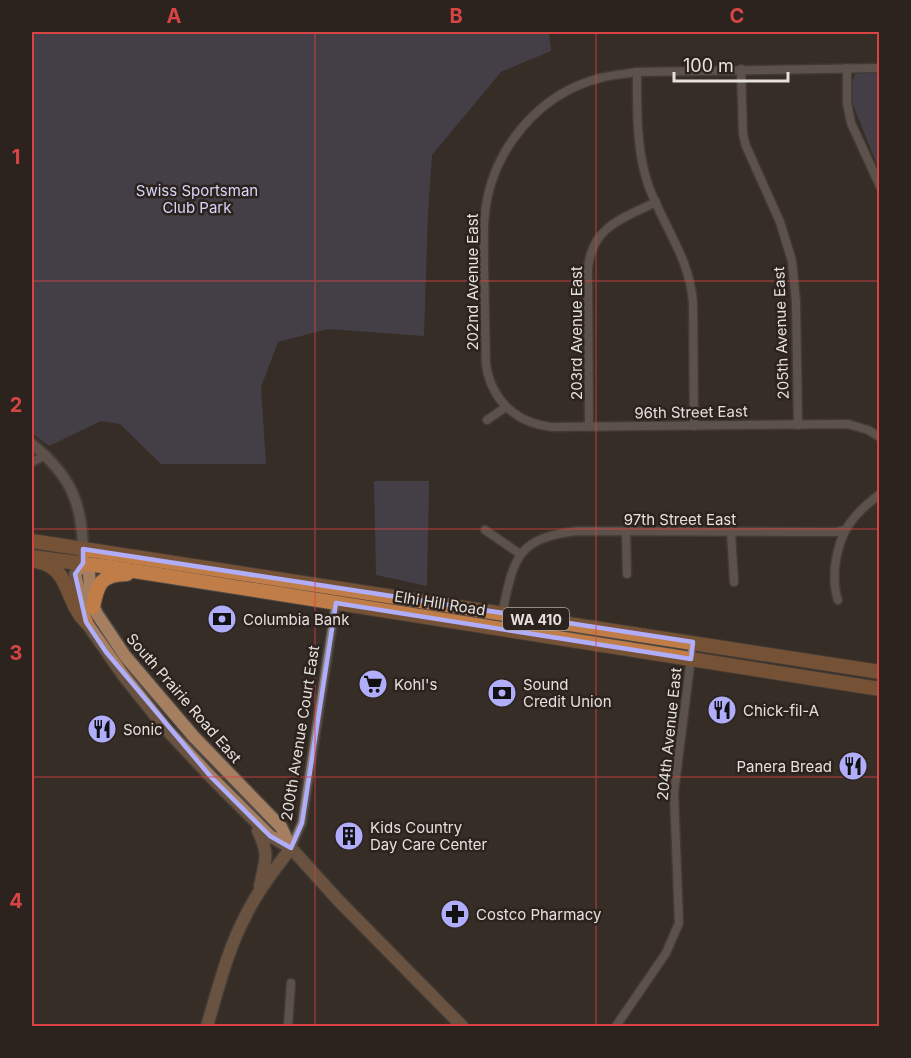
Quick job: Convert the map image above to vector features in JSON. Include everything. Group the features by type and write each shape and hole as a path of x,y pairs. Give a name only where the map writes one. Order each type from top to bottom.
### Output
{"main road":[{"name":"Elhi Hill Road","path":"32,541 167,576 879,688"},
{"name":"Elhi Hill Road","path":"32,559 83,556 502,614 879,672"},
{"name":"South Prairie Road East","path":"83,556 89,573 89,589 93,607 125,656 194,737 281,827 291,848 338,900 462,1026"},
{"name":"South Prairie Road East","path":"83,556 75,573 86,621 106,652 166,729 270,836 291,848"},
{"path":"32,559 54,567 61,575 78,614 86,621"},
{"path":"93,607 101,581 113,575 126,573 167,576"},
{"path":"253,819 266,850 258,894"},
{"name":"200th Avenue Court East","path":"207,1026 237,934 258,894 291,848"}],"street":[{"path":"846,68 847,103 851,123 879,186"},
{"name":"202nd Avenue East","path":"506,407 498,398 490,382 486,364 485,212 494,176 505,153 519,132 541,109 586,83 600,78 637,72 879,68"},
{"name":"205th Avenue East","path":"741,69 743,134 746,146 780,222 792,261 796,288 798,425"},
{"path":"637,72 638,115 646,177 685,263 691,283 694,426"},
{"name":"203rd Avenue East","path":"589,427 588,268 591,251 606,229 656,202"},
{"path":"487,420 506,407"},
{"name":"96th Street East","path":"506,407 520,418 541,426 848,424 879,436"},
{"path":"32,444 46,455 64,476 73,494 80,521 83,556"},
{"path":"32,462 46,455"},
{"path":"838,600 835,590 840,538 858,513 879,494"},
{"path":"485,530 520,554 510,577 502,614"},
{"name":"97th Street East","path":"520,554 526,547 559,533 578,531 732,533 845,530"},
{"path":"626,533 627,574"},
{"path":"732,533 734,582"},
{"name":"200th Avenue Court East","path":"291,848 302,823 336,603"},
{"name":"204th Avenue East","path":"616,1026 666,953 679,923 674,794 693,642"},
{"path":"288,1026 291,983"}],"highlighted area":[{"path":"83,549 693,642 691,659 336,603 302,823 291,848 270,836 211,777 106,652 86,622 75,574 83,563"}],"green space":[{"name":"Swiss Sportsman Club Park","path":"32,32 549,32 551,51 501,72 432,155 424,336 328,329 278,342 261,387 266,464 161,464 120,424 101,421 49,446 32,433"},
{"path":"879,72 879,170 852,102 851,91 855,74"},
{"path":"374,481 429,481 427,586 376,575"}],"place":[{"name":"Columbia Bank","path":"222,619"},
{"name":"Kohl's","path":"373,684"},
{"name":"Sound Credit Union","path":"502,693"},
{"name":"Chick-fil-A","path":"722,710"},
{"name":"Sonic","path":"102,729"},
{"name":"Panera Bread","path":"853,766"},
{"name":"Kids Country Day Care Center","path":"349,836"},
{"name":"Costco Pharmacy","path":"455,914"}]}
